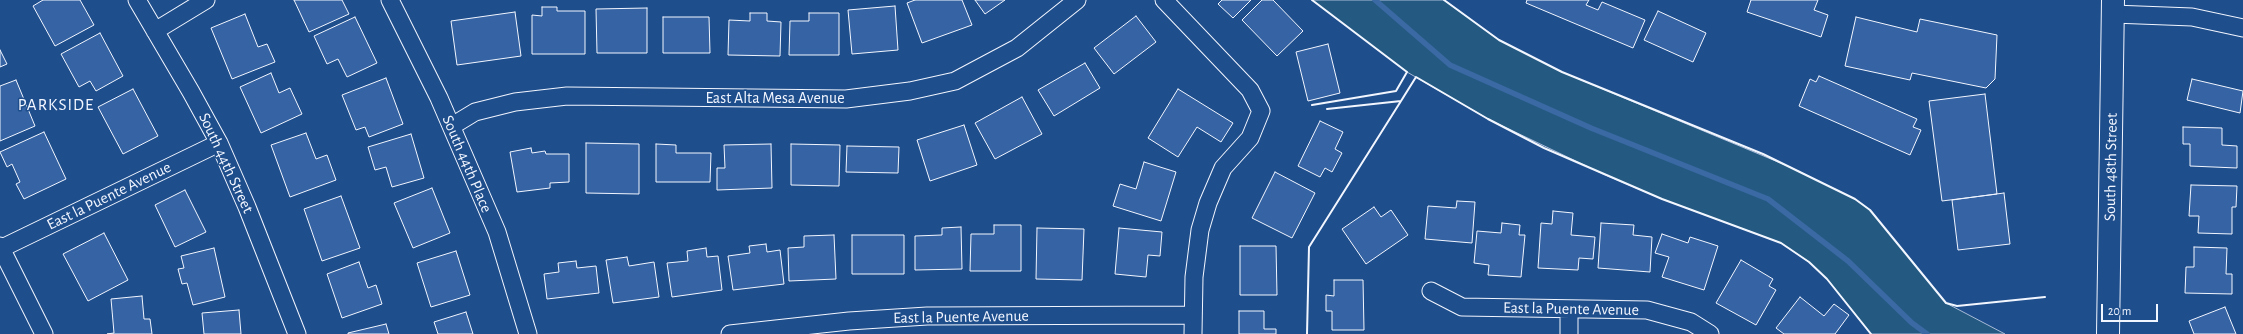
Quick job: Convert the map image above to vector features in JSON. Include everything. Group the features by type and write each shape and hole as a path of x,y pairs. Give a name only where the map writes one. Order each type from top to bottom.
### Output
{"main road":[{"name":"South 48th Street","path":"2108,334 2113,7"}],"street":[{"name":"South 44th Street","path":"137,0 219,143 247,207 297,334"},
{"path":"155,31 206,0"},
{"name":"South 44th Place","path":"390,0 452,126 496,232 528,334"},
{"name":"East Alta Mesa Avenue","path":"452,126 475,112 516,102 567,96 846,99 910,91 956,81 1017,48 1077,0"},
{"path":"1164,0 1250,90 1261,111 1250,138 1223,168 1208,204 1200,230 1194,277 1193,334"},
{"path":"2113,7 2192,17 2243,28"},
{"name":"East la Puente Avenue","path":"0,248 219,143"},
{"path":"0,248 44,334"},
{"name":"East la Puente Avenue","path":"1431,291 1462,307 1647,310 1691,322 1710,334"},
{"path":"1568,334 1569,309"},
{"name":"East la Puente Avenue","path":"730,334 849,321 927,316 1193,315"}],"shaded area":[{"path":"1312,0 1444,0 1499,40 1562,72 1790,167 1855,199 1870,210 1946,303 2005,334 1871,334 1827,279 1809,262 1781,243 1662,199 1603,174 1488,119 1407,72"}],"building":[{"path":"43,0 80,0 94,25 55,46 33,6"},
{"path":"294,0 342,0 349,14 309,32"},
{"path":"915,0 962,0 972,25 922,43 907,3"},
{"path":"975,0 1005,0 985,14"},
{"path":"1222,0 1251,0 1233,18 1218,4"},
{"path":"1262,0 1273,0 1303,31 1277,56 1242,20"},
{"path":"1527,0 1589,0 1586,5 1598,10 1602,2 1645,20 1633,48 1526,3"},
{"path":"1751,0 1818,0 1814,10 1828,15 1821,37 1747,12"},
{"path":"895,6 898,50 852,54 848,10"},
{"path":"542,7 557,7 557,11 585,11 585,54 532,54 532,15 542,16"},
{"path":"647,8 647,53 597,53 596,9"},
{"path":"1658,11 1706,33 1693,62 1644,40"},
{"path":"515,12 521,56 457,65 451,21"},
{"path":"750,13 767,13 767,21 781,22 780,56 728,55 729,20 750,21"},
{"path":"809,13 839,13 839,55 789,55 790,21 809,21"},
{"path":"245,14 258,47 267,44 275,62 232,79 211,28"},
{"path":"1136,16 1156,42 1114,74 1094,48"},
{"path":"355,17 377,63 347,77 338,59 327,64 314,36"},
{"path":"663,17 709,17 710,53 663,53"},
{"path":"1856,17 1917,32 1920,19 1997,35 1995,79 1986,88 1912,73 1910,80 1845,66"},
{"path":"100,33 123,76 96,91 90,81 79,87 61,54"},
{"path":"1328,44 1340,93 1308,101 1296,52"},
{"path":"0,50 7,64 0,67"},
{"path":"1085,63 1100,88 1054,116 1038,90"},
{"path":"271,73 279,93 290,88 302,114 261,133 240,87"},
{"path":"1819,76 1917,119 1913,127 1921,130 1910,155 1799,106 1810,79 1816,82"},
{"path":"386,78 403,124 369,137 365,127 356,130 342,95"},
{"path":"2192,79 2243,91 2240,113 2187,100"},
{"path":"16,80 35,126 0,141 0,86"},
{"path":"133,89 158,136 123,154 98,107"},
{"path":"1178,89 1233,123 1221,142 1197,127 1178,157 1148,138"},
{"path":"1985,94 1997,194 1942,201 1929,101"},
{"path":"1022,97 1042,134 995,159 975,123"},
{"path":"1320,121 1343,132 1335,149 1342,153 1332,172 1325,168 1320,177 1298,166"},
{"path":"964,125 977,165 930,181 917,140"},
{"path":"2183,127 2222,128 2222,145 2237,146 2237,168 2190,166 2190,144 2183,144"},
{"path":"44,132 66,179 24,199 16,184 20,182 12,164 7,167 0,152"},
{"path":"306,133 316,159 327,155 336,180 290,197 271,145"},
{"path":"411,134 424,178 392,187 386,167 375,170 368,147"},
{"path":"586,143 639,144 639,194 586,193"},
{"path":"656,144 676,145 676,153 711,153 710,182 656,182"},
{"path":"771,144 772,188 717,190 717,168 725,168 724,145"},
{"path":"791,144 840,145 839,186 791,185"},
{"path":"847,146 899,147 898,173 846,172"},
{"path":"531,148 532,153 545,151 546,154 569,154 569,182 550,183 550,188 517,192 510,152"},
{"path":"1144,162 1176,172 1161,221 1113,206 1120,184 1136,189"},
{"path":"1275,172 1315,193 1292,238 1252,218"},
{"path":"2191,185 2237,186 2236,207 2232,207 2232,234 2198,233 2199,216 2189,216"},
{"path":"432,188 450,233 413,248 394,203"},
{"path":"185,190 206,232 175,247 155,205"},
{"path":"2004,193 2010,244 1958,250 1952,200"},
{"path":"341,196 360,248 322,261 304,209"},
{"path":"1457,201 1475,202 1472,243 1425,239 1428,206 1456,208"},
{"path":"1374,207 1381,217 1391,210 1408,235 1366,264 1342,229"},
{"path":"1553,211 1573,213 1571,235 1595,237 1593,259 1579,258 1578,270 1538,268 1541,223 1552,224"},
{"path":"1502,223 1520,225 1519,235 1525,235 1521,277 1488,275 1489,265 1474,263 1477,231 1501,233"},
{"path":"1601,223 1634,225 1633,235 1652,237 1650,272 1598,268"},
{"path":"994,225 1021,225 1021,271 970,271 971,234 994,234"},
{"path":"961,227 962,269 915,270 915,236 942,235 942,228"},
{"path":"1037,228 1084,229 1082,280 1036,279"},
{"path":"1119,228 1162,232 1160,256 1148,255 1146,277 1115,274"},
{"path":"104,233 128,280 88,301 63,254"},
{"path":"1662,234 1688,243 1690,237 1718,246 1704,290 1662,277 1669,257 1655,253"},
{"path":"834,235 836,279 789,281 788,248 804,247 804,236"},
{"path":"852,235 904,235 904,274 852,274"},
{"path":"766,244 767,252 780,250 784,284 733,290 728,256 750,253 749,246"},
{"path":"1240,246 1276,246 1277,295 1240,295"},
{"path":"2194,247 2227,248 2226,274 2232,274 2232,294 2185,293 2186,267 2194,267"},
{"path":"214,248 225,297 193,305 187,283 182,284 178,269 184,268 181,256"},
{"path":"706,248 707,257 718,256 722,290 672,297 667,263 688,261 687,251"},
{"path":"456,251 470,295 431,307 417,263"},
{"path":"627,257 629,266 654,262 659,297 613,303 606,260"},
{"path":"1741,260 1773,279 1769,286 1776,290 1756,325 1716,303"},
{"path":"576,261 577,268 596,266 599,293 547,299 544,274 559,272 558,263"},
{"path":"359,262 368,288 376,285 382,304 342,318 327,274"},
{"path":"1334,280 1363,280 1364,330 1332,330 1332,311 1326,311 1326,295 1334,296"},
{"path":"142,296 144,319 150,319 152,334 107,334 114,333 111,299"},
{"path":"1800,297 1824,316 1834,304 1849,315 1835,334 1784,334 1776,328"},
{"path":"2225,307 2236,334 2194,334 2189,321"},
{"path":"239,310 241,334 204,334 202,313"},
{"path":"1239,311 1264,311 1264,329 1276,329 1276,334 1239,334"},
{"path":"466,312 473,334 438,334 434,322"},
{"path":"386,324 389,334 348,334 348,333"}],"waterway":[{"path":"1375,0 1450,65 1591,128 1768,199 1848,261 1912,323 1927,334"}],"wall":[{"path":"1312,0 1407,72 1396,91 1312,105"},
{"path":"1444,0 1499,40 1562,72 1763,154 1855,199 1870,210 1946,303 1957,306 2045,297"},
{"path":"1327,109 1401,101 1416,77 1488,119 1544,148 1662,199 1781,243 1809,262 1827,279 1871,334"},
{"path":"1307,334 1309,247 1401,101"}],"district":[{"name":"PARKSIDE","path":"56,105"}]}
